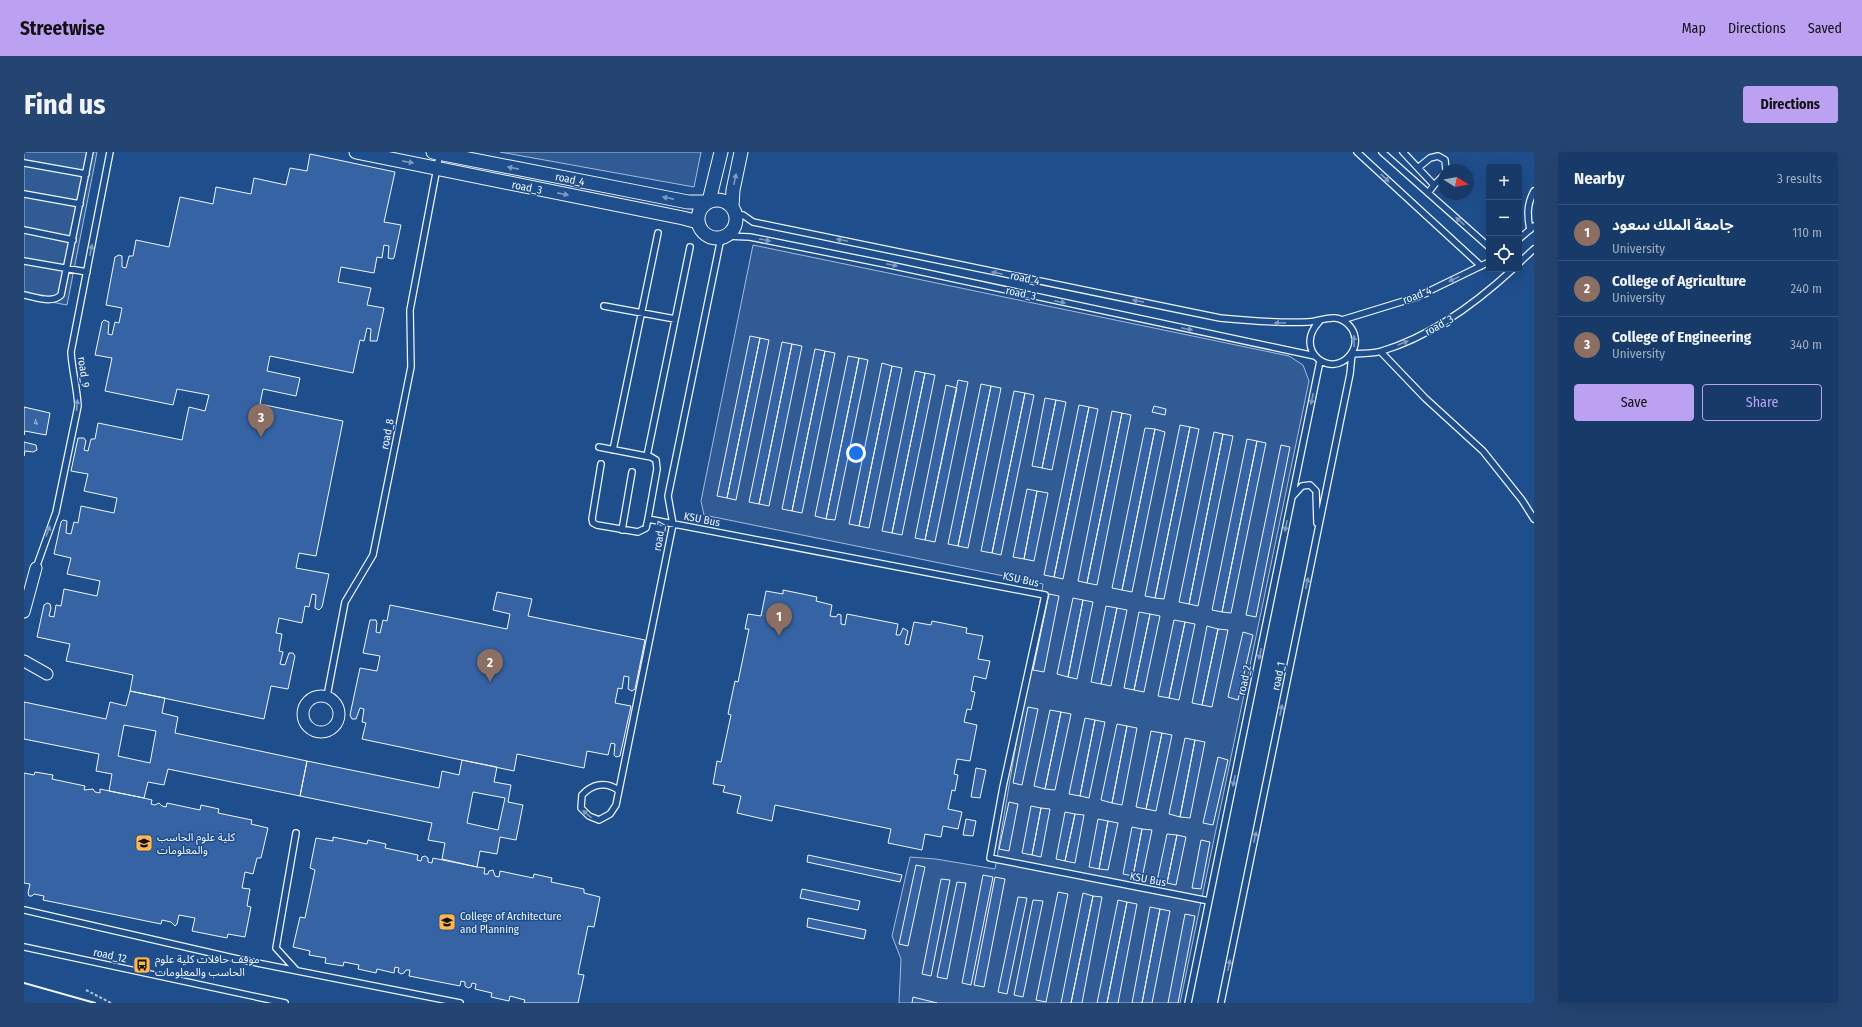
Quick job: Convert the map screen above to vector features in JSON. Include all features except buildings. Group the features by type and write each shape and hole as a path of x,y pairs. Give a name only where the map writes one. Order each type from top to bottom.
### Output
{"street":[{"name":"road_3","path":"356,152 698,222"},
{"name":"road_4","path":"437,152 688,202 708,202"},
{"path":"708,202 721,152"},
{"path":"734,211 723,200 717,199 708,202 699,211 698,222 700,228 709,236 723,237 734,227 734,211 733,190 741,152"},
{"path":"24,612 36,568"},
{"path":"24,661 47,674"}],"lane":[{"path":"24,295 49,300 57,299 61,295 68,269 90,152"},
{"name":"road_9","path":"36,568 56,512 78,406 71,352 110,152"},
{"name":"road_8","path":"327,696 345,602 373,555 411,367 410,310 437,168 437,152"},
{"path":"1357,152 1481,266"},
{"path":"1382,152 1486,244"},
{"path":"1404,152 1434,185"},
{"path":"1419,167 1430,158 1438,156 1445,160 1445,164"},
{"path":"24,163 86,174"},
{"path":"1428,193 1438,181"},
{"path":"1522,236 1532,228 1527,216 1528,206 1534,191"},
{"path":"24,194 80,204"},
{"name":"road_4","path":"734,211 753,222 1220,318 1266,323 1319,322"},
{"path":"24,230 73,240"},
{"path":"613,450 658,233"},
{"name":"road_3","path":"723,237 750,237 885,264 1315,356"},
{"name":"road_7","path":"618,790 608,785 592,787 582,795 581,808 592,818 599,820 614,811 673,524 668,496 723,237"},
{"path":"647,456 690,247"},
{"path":"1522,260 1534,249"},
{"path":"24,261 87,272"},
{"name":"road_4","path":"1342,320 1417,297 1486,264"},
{"name":"road_3","path":"1352,354 1381,352 1419,336 1462,312 1509,272"},
{"path":"604,306 675,319"},
{"path":"1326,318 1342,320 1353,331 1355,339 1352,354 1341,363 1334,364 1320,361 1311,350 1310,335 1319,322 1326,318"},
{"path":"1381,352 1425,398 1483,451 1522,500 1534,520"},
{"name":"road_1","path":"1221,1003 1350,374 1352,354"},
{"name":"road_2","path":"1188,1003 1320,361"},
{"path":"599,447 647,456 656,460 657,469 648,519 646,528 642,531 622,530 593,523 592,518 601,464"},
{"path":"622,530 632,472"},
{"path":"1292,498 1302,486 1310,485 1316,491 1317,534"},
{"name":"KSU Bus","path":"648,519 1045,595 1003,788 990,858 1209,901"},
{"path":"296,833 276,948 296,970"},
{"path":"24,910 242,960 460,1003"},
{"name":"road_12","path":"24,947 285,1003"}],"path":[{"path":"86,990 111,1003"}],"shaded area":[{"path":"24,152 97,152 67,305 24,297"},
{"path":"500,152 701,152 694,187"},
{"path":"753,245 1289,356 1303,365 1309,381 1180,1003 899,1003 901,959 892,936 910,857 936,859 995,869 1043,584 704,515 701,501"}],"wall":[{"path":"24,983 95,1003"}],"place":[{"name":"College of Engineering","path":"261,437"},
{"name":"جامعة الملك سعود","path":"779,636"},
{"name":"College of Agriculture","path":"490,682"},
{"name":"كلية علوم الحاسب والمعلومات","path":"144,843"},
{"name":"College of Architecture and Planning","path":"447,922"},
{"name":"موقف حافلات كلية علوم الحاسب والمعلومات","path":"142,965"}]}
